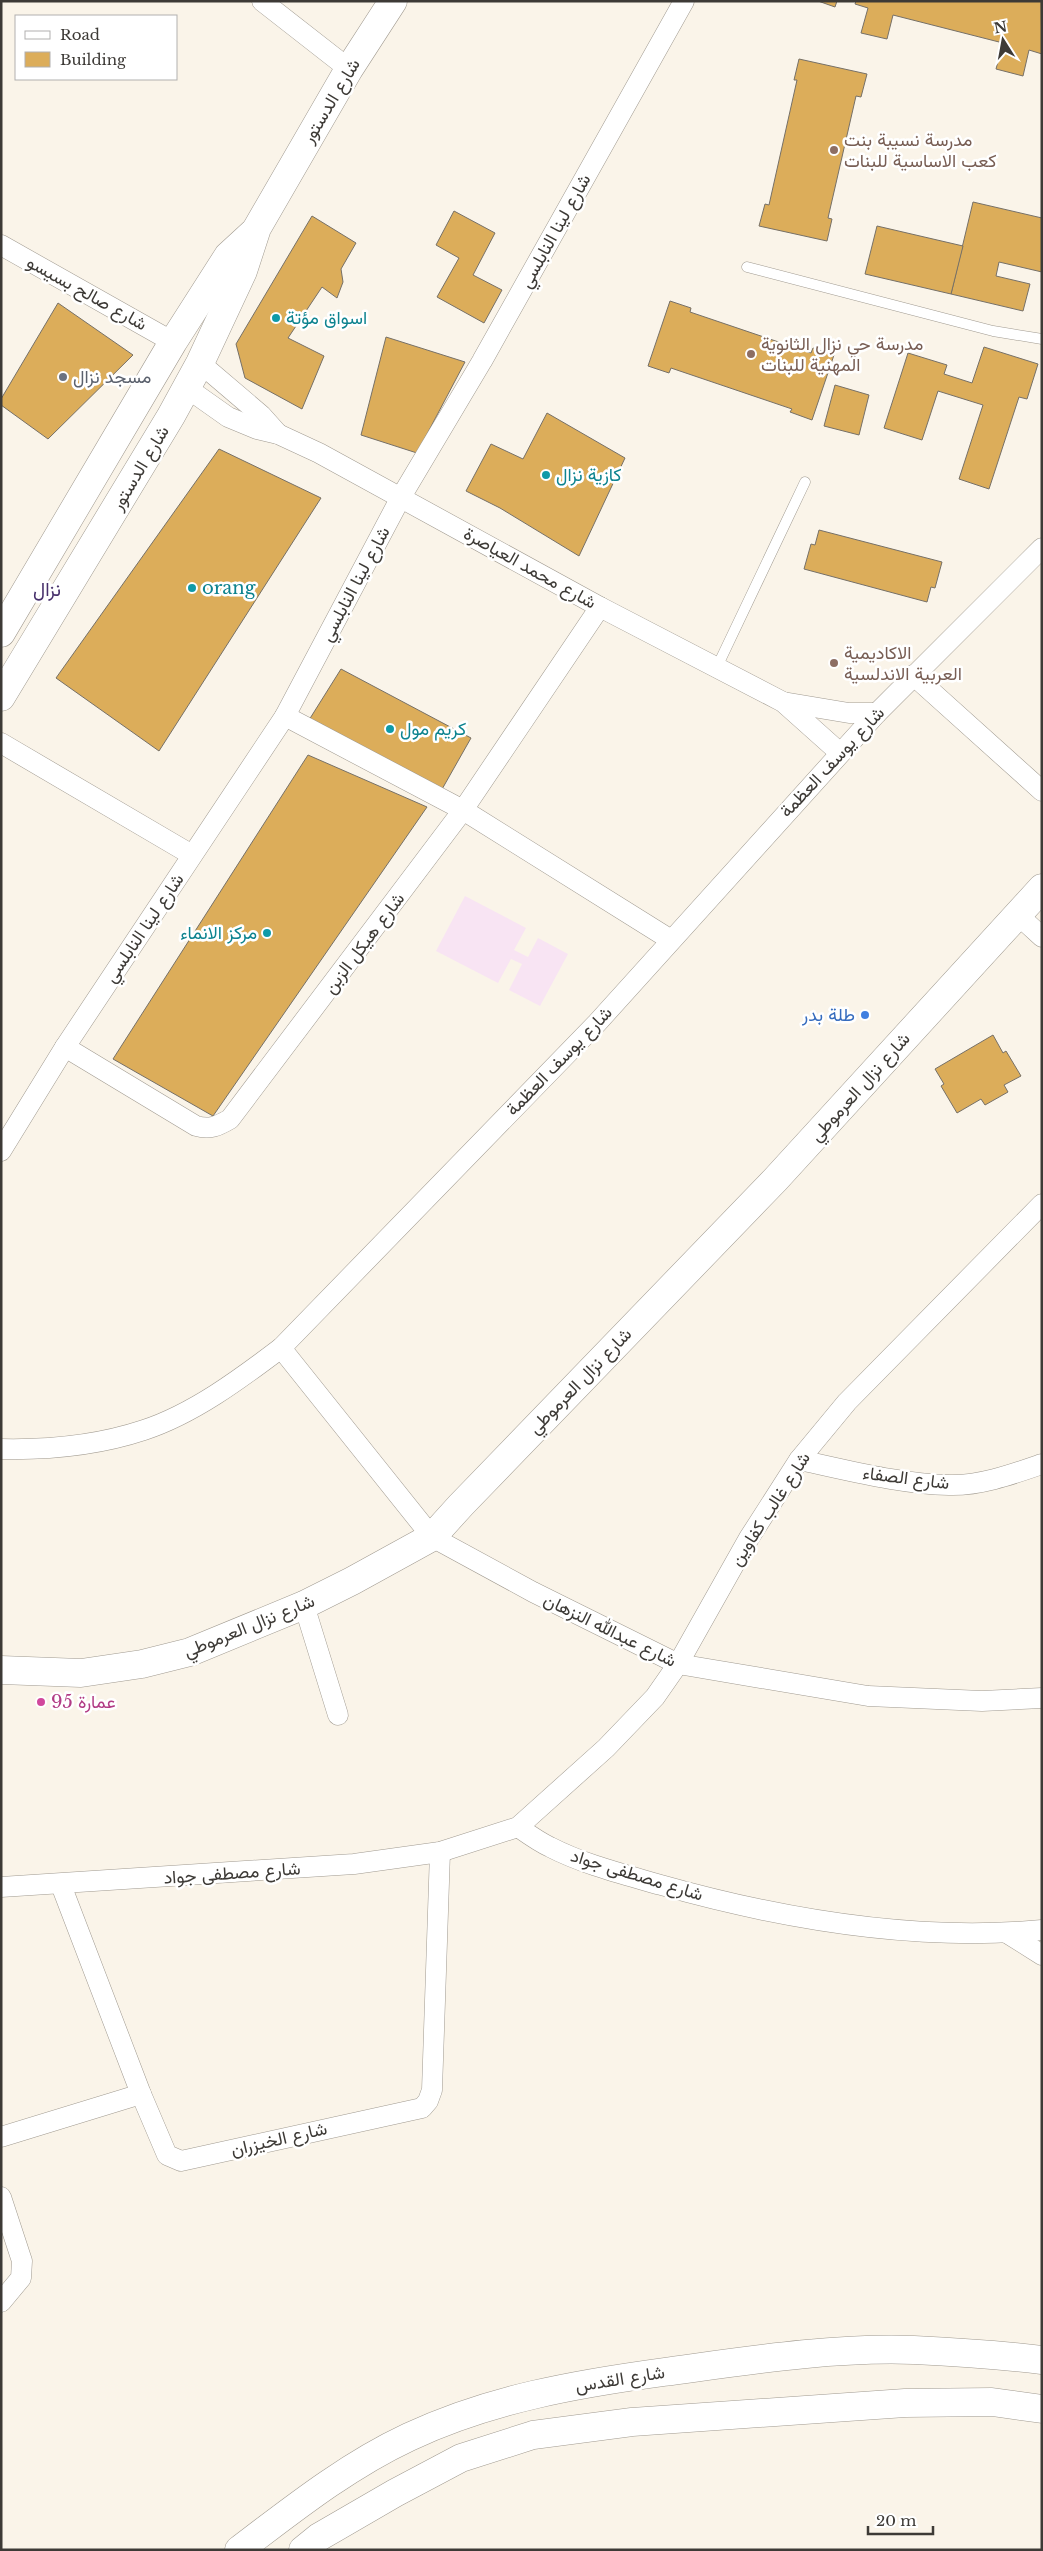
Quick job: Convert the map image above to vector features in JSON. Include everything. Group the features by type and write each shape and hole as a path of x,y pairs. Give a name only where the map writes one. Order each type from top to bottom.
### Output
{"main road":[{"name":"شارع الدستور","path":"1,697 187,388 243,271 258,228 349,69 393,1"},
{"name":"شارع الدستور","path":"1,633 167,353 228,256 258,228"},
{"name":"شارع محمد العياصرة","path":"167,353 200,364"},
{"name":"شارع محمد العياصرة","path":"167,353 187,388"},
{"name":"شارع نزال العرموطي","path":"1,1670 81,1673 142,1664 190,1652 304,1606 432,1537 775,1180 1042,888"},
{"name":"شارع القدس","path":"239,2550 320,2488 408,2438 484,2407 576,2384 726,2363 843,2352 913,2350 1042,2360"},
{"path":"303,2550 395,2493 461,2458 533,2435 632,2422 904,2403 992,2402 1042,2410"}],"street":[{"path":"262,1 349,69"},
{"name":"شارع لينا النابلسي","path":"1,1150 64,1048 285,716 400,497 482,361 684,1"},
{"name":"شارع صالح بسيسو","path":"1,245 167,353"},
{"name":"شارع محمد العياصرة","path":"200,364 261,415 278,434"},
{"name":"شارع محمد العياصرة","path":"187,388 228,417 257,429 278,434 400,497 600,607 783,702 839,752"},
{"name":"شارع يوسف العظمة","path":"1,1449 52,1448 144,1430 235,1383 280,1348 597,1023 839,752 913,675 1042,548"},
{"name":"شارع هيكل الزبن","path":"64,1048 196,1126 206,1129 230,1119 463,810 600,607"},
{"path":"913,675 1042,791"},
{"name":"شارع محمد العياصرة","path":"783,702 849,713 877,713"},
{"path":"285,716 463,810 671,940"},
{"path":"1,742 192,855"},
{"path":"1018,914 1042,937"},
{"name":"شارع غالب كفاوين","path":"518,1827 606,1748 656,1697 678,1664 748,1538 799,1460 847,1402 1042,1204"},
{"name":"شارع عبدالله النزهان","path":"280,1348 432,1537 533,1592 678,1664 868,1696 982,1701 1042,1698"},
{"name":"شارع الصفاء","path":"799,1460 903,1481 950,1485 1013,1474 1042,1464"},
{"path":"304,1606 338,1715"},
{"name":"شارع مصطفى جواد","path":"1,1887 61,1885 354,1864 440,1852 518,1827 548,1847 584,1863 767,1912 875,1926 940,1932 1007,1933 1042,1930"},
{"name":"شارع الخيزران","path":"61,1885 141,2094 167,2155 181,2161 422,2108 428,2101 432,2090 440,1852"},
{"path":"1007,1933 1042,1955"},
{"path":"1,2137 141,2094"},
{"path":"1,2197 22,2261 21,2278 1,2302"}],"lane":[{"path":"747,268 993,331 1042,339"},
{"path":"717,667 805,482"}],"shaded area":[{"path":"465,896 526,928 514,950 528,957 538,938 568,954 540,1006 509,990 522,964 511,959 498,983 436,951"}],"building":[{"path":"818,1 837,1 835,7"},
{"path":"856,1 1041,1 1042,54 1029,50 1023,76 996,69 1003,43 893,15 887,39 861,33 868,8 855,4"},
{"path":"799,59 867,74 861,97 856,96 828,218 832,219 827,241 759,226 765,204 769,205 797,80 794,80"},
{"path":"973,202 1042,218 1042,272 999,262 996,276 1030,284 1023,311 951,294"},
{"path":"454,211 495,233 473,275 502,290 484,323 437,297 459,258 436,245"},
{"name":"اسواق مؤتة","path":"312,216 356,243 341,269 343,282 337,298 322,287 288,338 324,356 302,409 245,378 236,344"},
{"path":"877,226 963,246 951,294 865,274"},
{"path":"670,301 691,308 690,312 811,353 813,348 834,355 812,420 790,412 792,409 671,368 669,373 648,366"},
{"name":"مسجد نزال","path":"58,303 133,355 48,439 1,405 1,399"},
{"path":"386,337 465,362 417,453 361,435"},
{"path":"984,347 1038,364 1027,399 1019,397 989,489 959,479 983,405 938,391 922,440 884,428 908,353 947,365 944,374 972,383"},
{"path":"835,385 869,395 859,435 824,426"},
{"name":"كازية نزال","path":"547,413 625,458 579,556 500,508 466,491 491,444 523,459"},
{"name":"orang","path":"219,449 321,498 159,751 56,678"},
{"path":"819,530 942,562 935,588 931,587 927,602 804,569 811,544 815,545"},
{"name":"كريم مول","path":"341,669 471,738 441,791 309,720"},
{"name":"مركز الانماء","path":"308,755 427,807 213,1116 113,1059"},
{"path":"993,1035 1003,1053 1006,1051 1021,1076 1004,1085 1008,1092 985,1105 981,1099 957,1113 941,1086 944,1084 935,1069"}],"place":[{"name":"مدرسة نسيبة بنت كعب الاساسية للبنات","path":"834,150"},
{"name":"اسواق مؤتة","path":"276,318"},
{"name":"مدرسة حي نزال الثانوية المهنية للبنات","path":"751,354"},
{"name":"مسجد نزال","path":"63,377"},
{"name":"كازية نزال","path":"546,475"},
{"name":"orang","path":"192,588"},
{"name":"الاكاديمية العربية الاندلسية","path":"834,663"},
{"name":"كريم مول","path":"390,729"},
{"name":"مركز الانماء","path":"267,933"},
{"name":"طلة بدر","path":"865,1015"},
{"name":"عمارة 95","path":"41,1702"}],"district":[{"name":"نزال","path":"47,589"}]}
